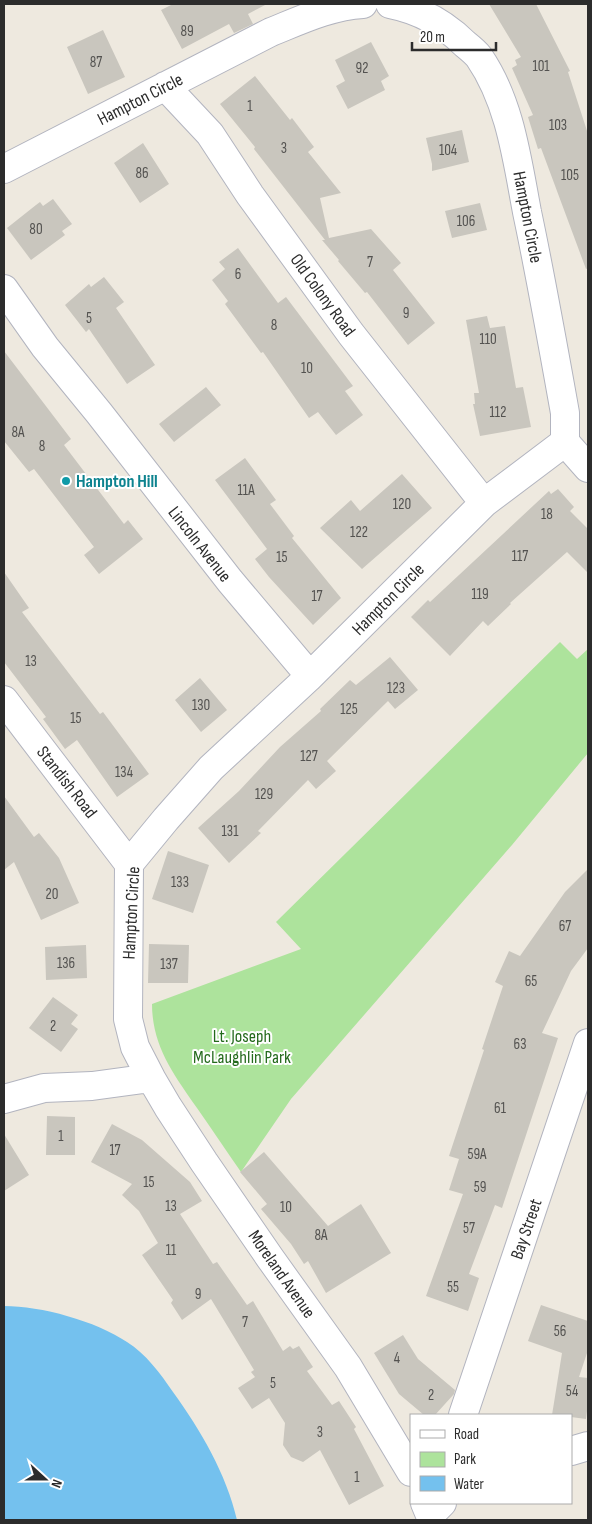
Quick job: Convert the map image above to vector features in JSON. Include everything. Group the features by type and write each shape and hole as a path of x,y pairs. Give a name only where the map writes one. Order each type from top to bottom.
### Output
{"street":[{"name":"Hampton Circle","path":"4,169 271,32 317,14 348,5 363,4"},
{"name":"Hampton Circle","path":"151,1078 135,1047 128,1019 129,864 211,768 310,676 484,503 565,442 565,413 533,239 509,123 495,84 478,56 455,34 432,17 403,6 390,4"},
{"name":"Old Colony Road","path":"165,86 210,134 250,195 351,334 484,503"},
{"name":"Lincoln Avenue","path":"4,290 45,347 99,413 224,574 310,676"},
{"path":"565,442 588,468"},
{"name":"Standish Road","path":"4,700 129,864"},
{"name":"Bay Street","path":"464,1414 588,1043"},
{"path":"4,1099 44,1088 92,1086 151,1078"},
{"name":"Moreland Avenue","path":"151,1078 168,1107 253,1234 348,1367 410,1470"},
{"path":"572,1451 588,1446"}],"green space":[{"name":"Lt. Joseph McLaughlin Park","path":"560,642 577,659 588,649 588,753 512,845 291,1099 241,1172 180,1084 166,1059 156,1033 152,1004 301,949 276,922"}],"water":[{"path":"4,1306 51,1312 84,1321 114,1334 140,1352 163,1378 203,1437 226,1486 237,1520 4,1520"}],"building":[{"path":"173,4 267,4 248,14 253,24 234,33 229,24 182,49 161,10"},
{"path":"489,4 536,4 570,71 568,72 588,134 588,268 586,269 541,148 538,149 528,117 533,115 512,68 517,65 515,60 521,57"},
{"path":"103,30 125,77 88,94 67,47"},
{"path":"371,42 389,76 381,81 385,90 348,109 336,86 345,81 335,60"},
{"path":"255,76 290,120 292,118 314,147 308,152 341,193 320,198 329,238 371,229 401,263 393,270 435,323 408,345 367,292 365,293 338,261 322,240 325,240 220,104"},
{"path":"462,130 469,162 432,171 426,138"},
{"path":"143,143 169,184 140,203 114,163"},
{"path":"53,199 72,224 62,231 65,235 31,260 7,228 40,202 43,206"},
{"path":"480,203 487,230 452,238 445,211"},
{"path":"238,248 278,303 286,297 353,386 345,391 363,415 336,435 318,412 309,418 263,352 261,353 225,304 228,301 212,280 225,269 219,262"},
{"path":"104,277 124,302 116,308 155,365 127,384 89,329 86,332 65,305 89,284 91,287"},
{"path":"487,316 490,328 505,326 516,388 523,387 531,427 480,436 473,404 475,404 474,393 479,393 466,320"},
{"path":"4,351 71,439 64,445 124,524 128,520 143,539 99,574 84,555 94,547 34,469 29,472 4,441"},
{"path":"206,387 221,405 174,442 159,424"},
{"path":"245,458 276,500 270,504 294,536 292,538 341,598 313,625 255,559 267,549 215,480"},
{"path":"402,474 432,508 362,569 320,528 351,500 360,511"},
{"path":"558,489 574,507 570,511 588,529 588,573 567,552 510,603 488,626 483,621 450,656 411,617 428,600 430,602 549,491 551,494"},
{"path":"4,572 29,608 22,612 100,714 103,712 149,774 117,797 77,740 65,749 43,719 46,717 4,662"},
{"path":"390,657 418,690 395,709 388,701 327,761 336,771 316,789 308,780 258,831 261,833 229,863 198,828 239,791 280,747 321,711 320,709 350,680 356,685"},
{"path":"200,678 227,710 201,732 175,700"},
{"path":"4,796 34,837 39,833 59,858 79,903 41,920 14,862 4,870"},
{"path":"168,851 209,865 193,913 152,899"},
{"path":"588,869 588,948 571,971 542,1033 558,1038 502,1208 495,1205 469,1274 479,1278 468,1311 426,1296 463,1194 449,1190 459,1159 449,1156 503,986 495,982 509,951 520,956 565,892"},
{"path":"149,944 189,945 188,983 148,983"},
{"path":"86,945 87,978 46,980 45,947"},
{"path":"53,997 78,1015 71,1024 78,1029 61,1052 29,1028"},
{"path":"47,1116 75,1117 75,1155 46,1155"},
{"path":"112,1124 142,1140 190,1182 202,1201 180,1214 213,1264 217,1262 247,1305 253,1301 283,1351 290,1346 293,1349 299,1346 313,1367 307,1371 332,1405 339,1401 356,1427 354,1429 384,1486 349,1505 320,1450 303,1462 291,1457 283,1445 285,1423 269,1398 252,1409 238,1388 255,1377 251,1372 254,1370 211,1299 182,1320 171,1303 173,1300 142,1255 158,1243 139,1211 122,1195 132,1184 91,1162"},
{"path":"4,1134 29,1175 4,1191"},
{"path":"264,1152 328,1226 361,1204 391,1253 326,1293 308,1261 304,1264 291,1244 261,1209 267,1204 240,1172"},
{"path":"541,1305 588,1321 588,1350 579,1377 588,1378 586,1419 572,1417 572,1414 552,1414 562,1353 528,1341"},
{"path":"403,1335 418,1359 455,1390 454,1394 436,1414 423,1414 399,1394 374,1353"}],"place":[{"name":"Hampton Hill","path":"66,481"}]}
